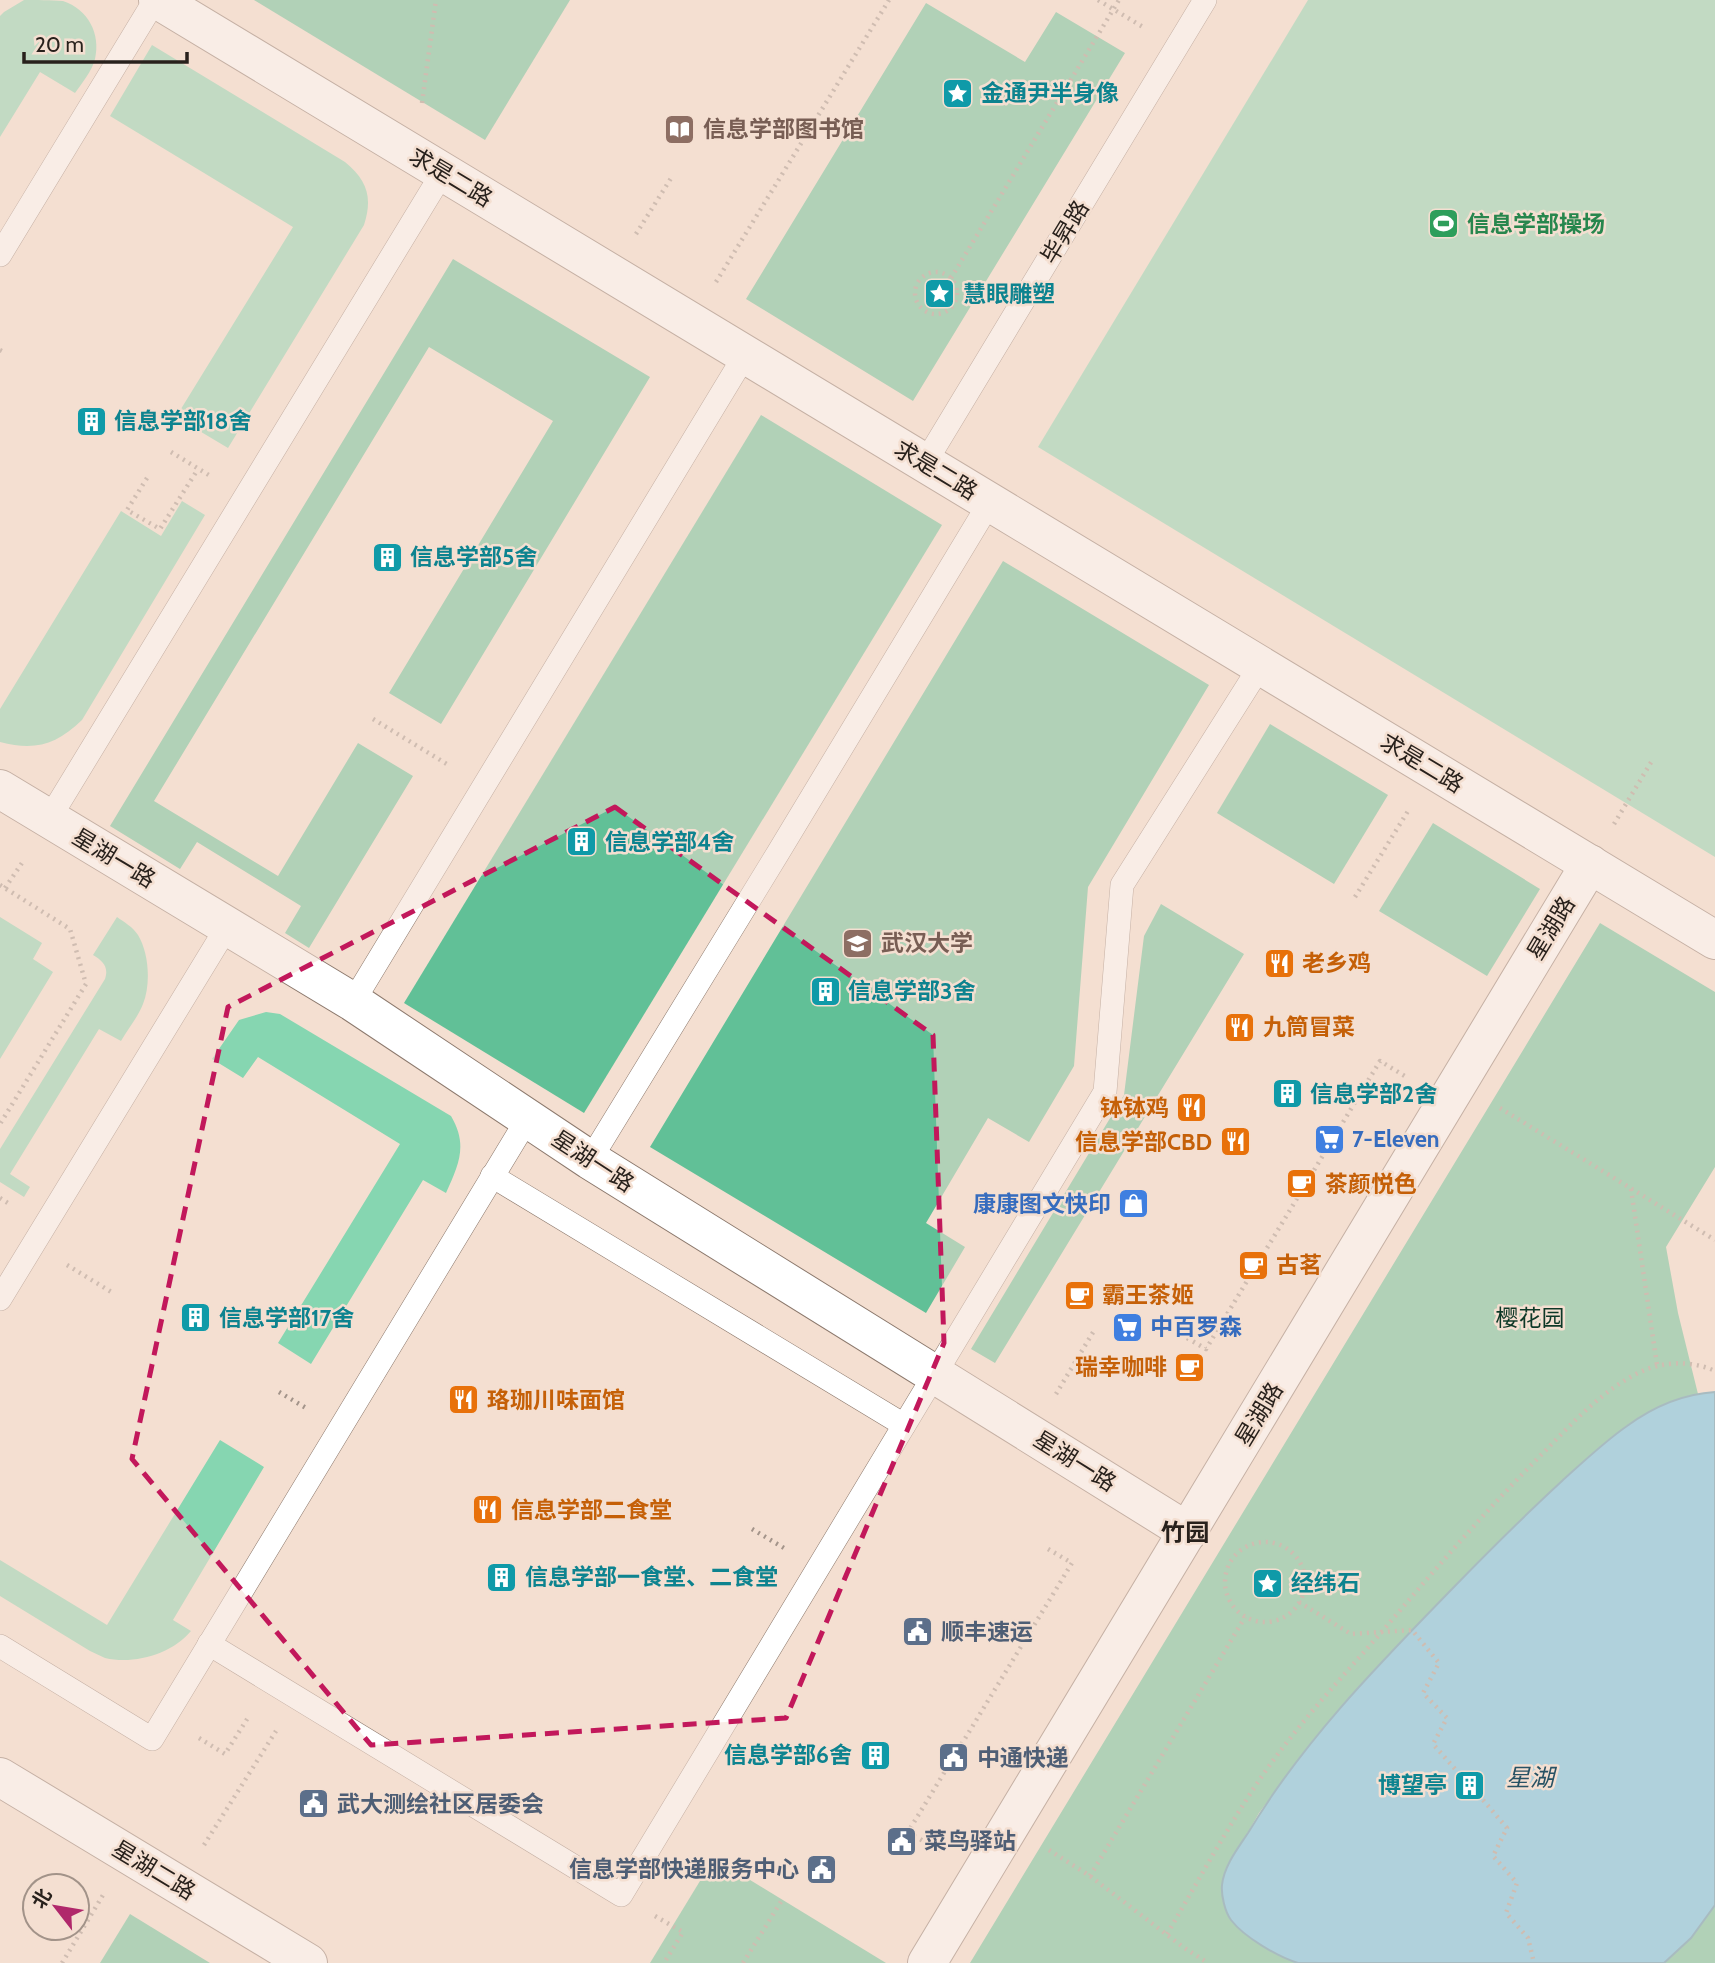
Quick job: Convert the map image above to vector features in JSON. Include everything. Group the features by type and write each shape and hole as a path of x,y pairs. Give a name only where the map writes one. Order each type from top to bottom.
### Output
{"street":[{"name":"求是二路","path":"157,0 1715,940"},
{"name":"星湖一路","path":"0,789 353,1002 590,1160 1188,1532"},
{"name":"星湖路","path":"927,1963 1590,864"},
{"name":"星湖二路","path":"0,1777 308,1963"}],"lane":[{"path":"0,255 157,0"},
{"name":"毕昇路","path":"925,463 1205,0"},
{"path":"49,819 443,172"},
{"path":"353,1002 745,355"},
{"path":"590,1160 990,502"},
{"path":"209,1644 621,1895 1105,1092 1122,885 1261,666"},
{"path":"0,1299 228,927"},
{"path":"0,1646 152,1739 528,1118"},
{"path":"492,1177 904,1425"}],"path":[{"path":"422,104 436,0"},
{"path":"692,322 889,0"},
{"path":"1098,0 1176,47"},
{"path":"951,278 1119,0"},
{"path":"634,238 673,175"},
{"path":"937,272 951,278 955,283 957,296 951,308 940,314 933,314 916,302 915,288 923,276 937,272"},
{"path":"0,350 6,354"},
{"path":"147,478 127,510 160,530 198,469"},
{"path":"373,719 432,755"},
{"path":"1590,864 1653,760"},
{"path":"1355,897 1409,808"},
{"path":"0,885 70,929 86,984 0,1124"},
{"path":"1187,1338 1206,1349 1380,1061 1410,1079"},
{"path":"1498,1106 1715,1240"},
{"path":"1631,1188 1657,1365"},
{"path":"33,1245 113,1293"},
{"path":"1053,1398 1096,1329"},
{"path":"1167,1934 1254,1787 1291,1738 1507,1489 1585,1412 1621,1382 1657,1365 1684,1363 1715,1371"},
{"path":"1275,1543 1287,1548 1297,1556 1303,1567 1304,1591 1299,1602 1281,1619 1269,1622 1245,1617 1235,1609 1225,1585 1232,1559 1240,1550 1251,1544 1275,1543"},
{"path":"944,1853 908,1832 1072,1563 1048,1549"},
{"path":"1299,1602 1351,1634 1412,1630 1439,1663 1423,1693 1447,1718 1433,1744 1456,1770"},
{"path":"1090,1876 1245,1617"},
{"path":"166,1717 225,1754 270,1681"},
{"path":"220,1819 297,1698"},
{"path":"1483,1800 1507,1828 1493,1856 1517,1883 1506,1913 1528,1938 1534,1963"},
{"path":"1010,1826 1090,1876 1208,1963"},
{"path":"743,1963 782,1899"},
{"path":"664,1963 683,1932"},
{"path":"61,1963 74,1942"}],"highlighted area":[{"path":"615,807 933,1035 944,1343 786,1718 371,1745 132,1459 228,1007"}],"green space":[{"path":"24,0 63,1 79,10 86,16 94,32 95,59 75,93 40,72 0,137 0,16"},
{"path":"254,0 570,0 485,140"},
{"name":"信息学部操场","path":"1308,0 1715,0 1715,857 1038,447"},
{"path":"926,3 1025,62 1056,12 1125,53 913,401 746,299"},
{"path":"152,45 345,162 363,182 368,198 364,225 228,448 176,417 293,227 110,116"},
{"path":"453,259 650,377 441,724 389,693 553,421 429,347 154,801 278,876 358,743 413,776 309,948 285,933 301,906 197,842 180,869 110,826"},
{"path":"761,415 942,525 584,1113 404,1003"},
{"path":"182,501 205,515 82,720 63,735 44,744 24,746 0,742 0,709 121,511 161,536"},
{"path":"1003,561 1209,685 1088,887 1074,1066 1029,1142 988,1118 926,1223 965,1247 926,1313 650,1147"},
{"path":"1270,724 1388,795 1334,884 1217,813"},
{"path":"1433,823 1540,889 1487,976 1379,911"},
{"path":"1161,904 1244,954 995,1363 971,1349 1124,1095 1144,936"},
{"path":"0,917 42,943 33,959 53,972 0,1059"},
{"path":"117,917 136,932 142,942 147,959 146,996 121,1041 99,1029 10,1174 30,1187 24,1197 0,1182 0,1149 105,979 104,965 93,955"},
{"name":"樱花园","path":"1600,923 1715,992 1715,1167 1666,1247 1678,1313 1698,1394 1675,1400 1628,1425 1575,1470 1491,1549 1403,1640 1313,1740 1259,1813 1227,1869 1230,1919 1262,1945 1298,1963 970,1963"},
{"path":"266,1012 280,1014 451,1116 459,1136 458,1164 446,1193 423,1180 311,1364 278,1343 400,1144 258,1057 243,1078 212,1059 239,1020"},
{"path":"220,1440 264,1467 173,1620 191,1631 174,1646 140,1659 105,1658 0,1596 0,1560 107,1625"},
{"path":"714,1858 886,1963 650,1963"},
{"path":"1715,1905 1715,1963 1664,1963 1691,1938"},
{"path":"130,1914 210,1963 100,1963"}],"water":[{"name":"星湖","path":"1715,1392 1715,1905 1691,1938 1664,1963 1298,1963 1271,1951 1244,1933 1231,1920 1225,1908 1222,1889 1226,1871 1270,1799 1317,1735 1343,1705 1493,1548 1602,1445 1658,1407 1691,1395"}],"place":[{"name":"金通尹半身像","path":"958,93"},
{"name":"信息学部图书馆","path":"680,129"},
{"name":"信息学部操场","path":"1444,224"},
{"name":"慧眼雕塑","path":"940,294"},
{"name":"信息学部18舍","path":"91,421"},
{"name":"信息学部5舍","path":"387,557"},
{"name":"信息学部4舍","path":"582,842"},
{"name":"武汉大学","path":"858,943"},
{"name":"老乡鸡","path":"1279,963"},
{"name":"信息学部3舍","path":"825,991"},
{"name":"九筒冒菜","path":"1240,1027"},
{"name":"信息学部2舍","path":"1287,1094"},
{"name":"钵钵鸡","path":"1192,1108"},
{"name":"7-Eleven","path":"1329,1139"},
{"name":"信息学部CBD","path":"1235,1142"},
{"name":"茶颜悦色","path":"1302,1184"},
{"name":"康康图文快印","path":"1134,1204"},
{"name":"古茗","path":"1253,1265"},
{"name":"霸王茶姬","path":"1079,1295"},
{"name":"信息学部17舍","path":"196,1318"},
{"name":"中百罗森","path":"1127,1327"},
{"name":"瑞幸咖啡","path":"1190,1367"},
{"name":"珞珈川味面馆","path":"464,1400"},
{"name":"信息学部二食堂","path":"488,1510"},
{"name":"信息学部一食堂、二食堂","path":"502,1577"},
{"name":"经纬石","path":"1268,1583"},
{"name":"顺丰速运","path":"918,1632"},
{"name":"信息学部6舍","path":"875,1755"},
{"name":"中通快递","path":"954,1758"},
{"name":"博望亭","path":"1470,1785"},
{"name":"武大测绘社区居委会","path":"314,1804"},
{"name":"菜鸟驿站","path":"901,1841"},
{"name":"信息学部快递服务中心","path":"822,1869"}],"district":[{"name":"竹园","path":"1185,1532"}]}
